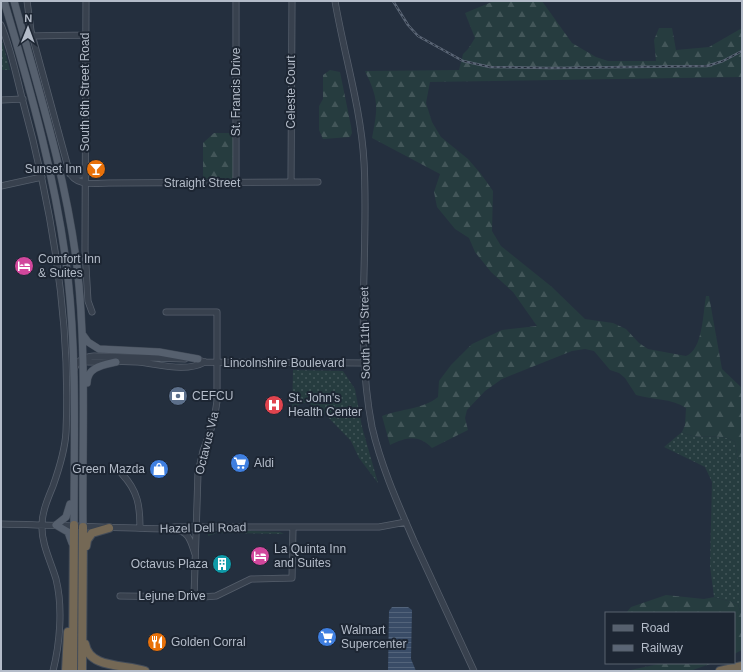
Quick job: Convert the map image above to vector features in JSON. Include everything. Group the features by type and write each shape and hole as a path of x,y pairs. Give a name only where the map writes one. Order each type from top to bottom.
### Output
{"highway":[{"path":"74,525 78,531 80,575 83,583"},
{"path":"73,671 74,525"},
{"path":"82,671 83,527"},
{"path":"83,583 86,575 86,543 89,536 98,530 109,528"},
{"path":"66,671 69,610 73,588"},
{"path":"82,632 86,650 94,659 145,671"},
{"path":"720,671 742,666"}],"main road":[{"path":"4,1 40,129 63,241 70,294 74,371 74,525"},
{"path":"14,1 47,119 61,178 76,266 84,358 83,527"},
{"path":"63,241 71,266 77,346 79,352 84,358"},
{"path":"82,327 86,339 99,349 142,350 201,361"},
{"path":"84,457 87,442 89,374 95,368 116,362"},
{"path":"73,547 68,532 56,525 66,517 69,511 71,480 74,464"},
{"path":"74,464 78,480 78,516 83,527"}],"street":[{"path":"28,1 32,36 70,174 77,181 85,183"},
{"name":"South 6th Street Road","path":"86,1 86,264 89,305 92,312"},
{"name":"St. Francis Drive","path":"236,1 236,182"},
{"name":"Celeste Court","path":"291,182 292,1"},
{"name":"South 11th Street","path":"335,1 357,108 363,148 364,363 368,403 378,447 406,522 474,671"},
{"path":"1,25 23,99 42,177 53,231 61,291 65,353 66,408 63,453 42,525 59,600 58,632 53,671"},
{"path":"32,36 86,36"},
{"path":"1,100 23,99"},
{"path":"70,174 80,174 85,169"},
{"path":"1,186 42,177"},
{"name":"Straight Street","path":"85,183 318,182"},
{"name":"Octavus Via","path":"166,312 217,312 218,362 216,414 203,451 198,473 198,527 194,597"},
{"name":"Lincolnshire Boulevard","path":"84,358 94,356 118,356 218,362 364,363"},
{"path":"74,371 78,362 84,358"},
{"name":"Lincolnshire Boulevard","path":"84,358 88,362 183,366 197,366 201,361"},
{"path":"122,474 130,483 137,497 140,528"},
{"name":"Hazel Dell Road","path":"1,524 170,529 174,527 379,527 406,522"},
{"name":"Lejune Drive","path":"120,596 216,596 251,579 292,578 293,527"},
{"path":"170,529 182,531 187,534 196,556"}],"green space":[{"path":"494,1 542,1 572,43 596,57 608,61 656,61 654,40 659,28 672,28 676,50 709,47 742,28 742,77 430,82 426,103 432,122 441,137 468,159 493,191 492,231 501,246 552,287 585,319 613,323 626,329 639,343 648,349 686,356 692,352 699,339 706,296 709,296 722,369 742,388 742,468 739,466 735,442 722,437 695,436 682,432 685,425 686,408 674,402 636,395 625,378 619,373 610,370 594,351 585,349 572,351 502,379 485,391 467,410 465,418 468,430 432,448 422,440 412,438 390,445 382,416 426,404 438,397 439,381 451,365 472,344 502,330 537,326 513,292 491,272 475,252 469,238 455,229 437,207 434,192 440,174 372,138 376,104 373,89 365,71 459,70 463,54 475,38 465,13"},
{"path":"2,41 10,70 1,70"},
{"path":"330,70 340,72 351,126 352,133 350,137 323,139 319,130 319,106 323,99 323,75"},
{"path":"214,133 233,133 233,179 203,179 203,143"},
{"path":"293,370 343,371 355,389 362,427 378,483 359,458 351,441 321,410 308,403 301,403 292,411"},
{"path":"682,432 695,436 722,437 735,442 738,460 742,468 742,612 740,611 738,604 714,597 710,566 712,482 705,467 664,447"},
{"path":"229,530 280,532 284,534 217,533 208,536 208,534"},
{"path":"666,595 704,599 714,597 738,604 740,611 742,612 742,650 735,654 735,612 627,612 631,607"},
{"path":"658,664 710,664 690,671 626,671"}],"water":[{"path":"392,607 408,607 412,610 411,659 416,671 388,671 389,611"}],"railway":[{"path":"393,1 408,25 418,36 463,61 490,67 551,68 707,66 723,61 742,51"}],"place":[{"name":"Sunset Inn","path":"96,169"},
{"name":"Comfort Inn & Suites","path":"24,266"},
{"name":"CEFCU","path":"178,396"},
{"name":"St. John's Health Center","path":"274,405"},
{"name":"Aldi","path":"240,463"},
{"name":"Green Mazda","path":"159,469"},
{"name":"La Quinta Inn and Suites","path":"260,556"},
{"name":"Octavus Plaza","path":"222,564"},
{"name":"Walmart Supercenter","path":"327,637"},
{"name":"Golden Corral","path":"157,642"}]}
